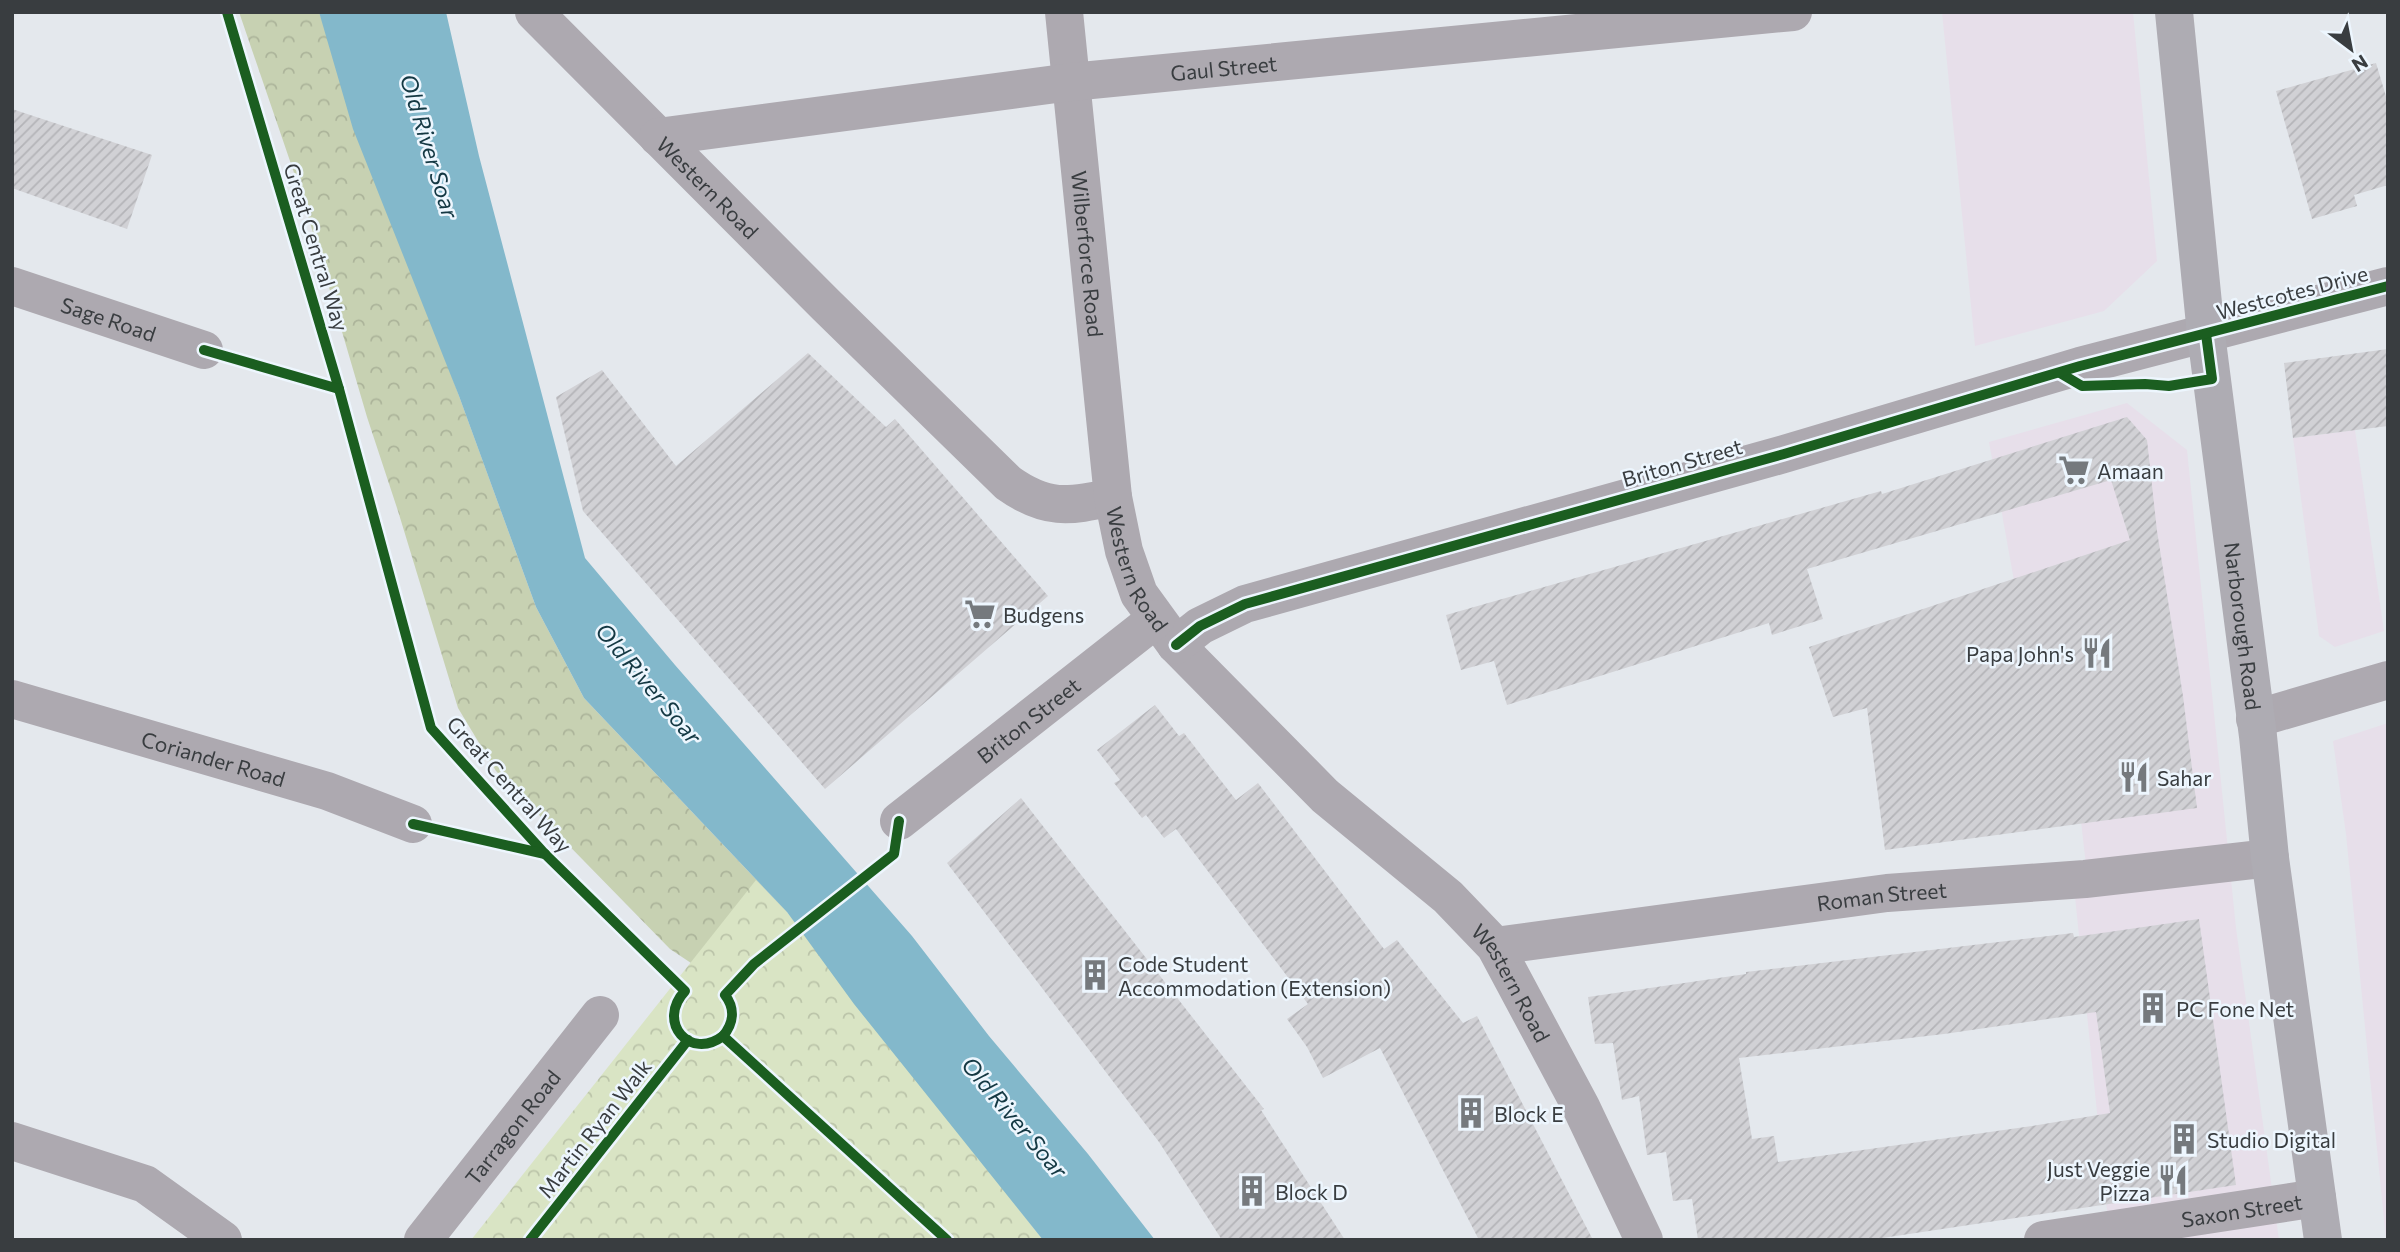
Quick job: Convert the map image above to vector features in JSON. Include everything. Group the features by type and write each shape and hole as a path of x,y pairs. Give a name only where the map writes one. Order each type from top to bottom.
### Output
{"main road":[{"name":"Narborough Road","path":"2174,12 2206,334 2270,858 2323,1240"}],"street":[{"name":"Western Road","path":"534,12 1008,483 1028,497 1051,505 1087,503 1113,497 1124,551 1139,594 1166,632 1325,796 1448,897 1495,946 1581,1107 1644,1240"},
{"name":"Wilberforce Road","path":"1065,12 1113,497"},
{"name":"Gaul Street","path":"657,137 1072,82 1793,12"},
{"name":"Sage Road","path":"12,286 204,350"},
{"name":"Westcotes Drive","path":"2206,334 2388,286"},
{"name":"Briton Street","path":"900,821 1166,632 1200,626 1245,604 1784,454 2080,366 2206,334"},
{"path":"2255,719 2388,680"},
{"name":"Coriander Road","path":"12,699 327,791 413,824"},
{"name":"Roman Street","path":"1495,946 1887,892 2085,879 2270,858"},
{"name":"Tarragon Road","path":"423,1240 600,1015"},
{"path":"12,1141 145,1184 222,1240"},
{"name":"Saxon Street","path":"2043,1240 2317,1198"}],"shaded area":[{"path":"1942,12 2133,12 2157,261 2104,311 1975,346"},
{"path":"2127,403 2187,450 2236,928 2279,1240 2110,1240 2072,867 2086,865 2070,725 2017,597 1989,442"},
{"path":"2355,430 2384,631 2335,647 2319,636 2293,438"},
{"path":"2388,723 2386,1240 2346,834 2333,741"}],"green space":[{"path":"239,12 319,12 536,607 584,698 787,912 706,973 670,949 496,771 458,708 367,417 304,202"},
{"path":"756,880 787,912 1043,1240 471,1240"}],"water":[{"name":"Old River Soar","path":"319,12 446,12 479,156 585,558 912,936 989,1036 1088,1154 1155,1240 1043,1240 854,1004 787,912 584,698 536,607 459,396 353,129"}],"building":[{"path":"2376,63 2388,103 2388,185 2354,195 2357,206 2312,219 2276,91"},
{"path":"12,109 152,155 127,229 12,188"},
{"path":"2388,349 2388,426 2293,438 2284,363"},
{"path":"808,353 886,427 895,419 1048,596 825,789 583,511 556,397 602,370 676,466"},
{"path":"2127,417 2147,440 2157,531 2183,696 2197,808 1885,850 1867,708 1833,717 1809,647 2130,540 2111,480 1807,569 1823,619 1772,635 1769,623 1507,705 1494,661 1461,670 1446,615 1881,491 1882,494"},
{"path":"1155,705 1179,736 1184,733 1236,800 1258,783 1384,949 1397,940 1463,1023 1477,1016 1593,1240 1479,1240 1380,1048 1323,1078 1307,1047 1287,1019 1308,1004 1176,829 1164,838 1146,815 1142,818 1114,783 1120,780 1097,750"},
{"name":"Code Student Accommodation (Extension)","path":"1021,798 1264,1109 1261,1110 1345,1240 1222,1240 1159,1142 947,863"},
{"path":"2199,919 2236,1185 1869,1240 1698,1240 1692,1199 1673,1201 1666,1152 1647,1155 1639,1096 1622,1100 1613,1043 1595,1044 1588,997 1746,972 2073,933 2074,937","holes":["2096,1012 2110,1113 1778,1162 1774,1136 1752,1139 1739,1058 1944,1034"]}],"cycle path":[{"name":"Great Central Way","path":"227,12 339,389 431,728 545,854 685,991 677,1003 674,1015 681,1034 689,1041 699,1044 711,1043 723,1036 947,1240"},
{"path":"1176,645 1200,626 1245,604 1784,454 2080,366 2388,286"},
{"path":"2060,373 2082,386 2169,386 2212,379 2206,334"},
{"path":"204,350 339,389"},
{"path":"723,1036 732,1016 725,995 754,964 894,854 899,821"},
{"name":"Great Central Way","path":"413,824 545,854"},
{"name":"Martin Ryan Walk","path":"530,1240 688,1040"}],"place":[{"name":"Amaan","path":"2074,470"},
{"name":"Budgens","path":"980,614"},
{"name":"Papa John's","path":"2097,653"},
{"name":"Sahar","path":"2134,777"},
{"name":"Code Student Accommodation (Extension)","path":"1095,975"},
{"name":"PC Fone Net","path":"2153,1008"},
{"name":"Block E","path":"1471,1113"},
{"name":"Studio Digital","path":"2184,1139"},
{"name":"Just Veggie Pizza","path":"2173,1180"},
{"name":"Block D","path":"1252,1191"}]}
